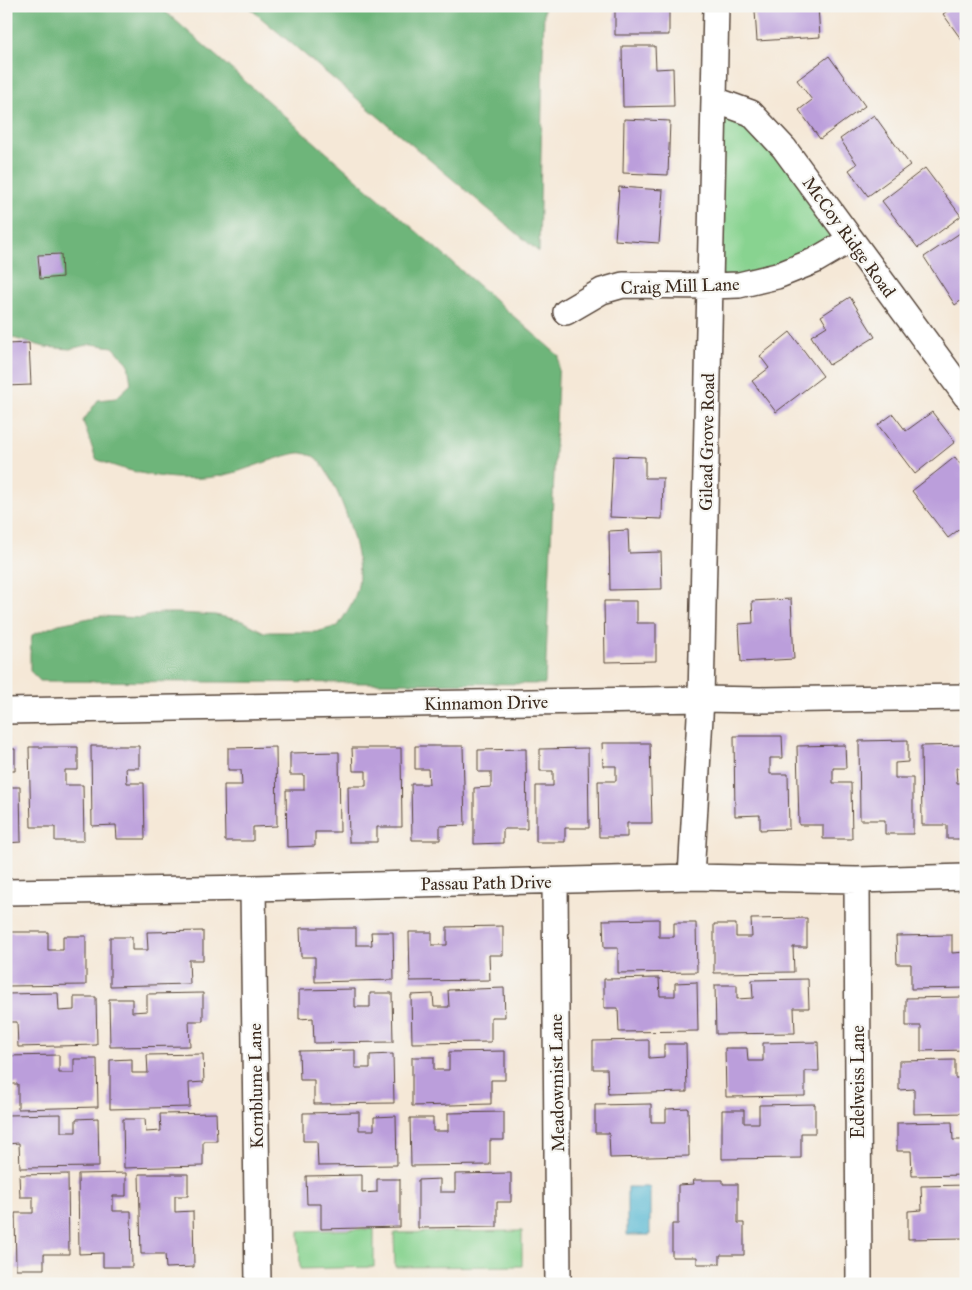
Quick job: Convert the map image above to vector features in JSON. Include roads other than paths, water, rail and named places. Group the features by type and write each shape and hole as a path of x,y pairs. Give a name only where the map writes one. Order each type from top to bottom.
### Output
{"street":[{"name":"Gilead Grove Road","path":"692,877 701,699 716,6"},
{"name":"McCoy Ridge Road","path":"715,100 751,113 784,148 966,396"},
{"name":"Craig Mill Lane","path":"566,312 602,291 623,285 739,285 777,276 814,261 850,240"},
{"name":"Kinnamon Drive","path":"6,712 701,699 966,697"},
{"name":"Passau Path Drive","path":"6,892 692,877 857,880 966,878"},
{"name":"Edelweiss Lane","path":"857,880 860,1284"},
{"name":"Meadowmist Lane","path":"555,881 558,1284"},
{"name":"Kornblume Lane","path":"253,888 258,1284"}],"water":[{"path":"627,1187 650,1187 650,1235 627,1235"}]}
